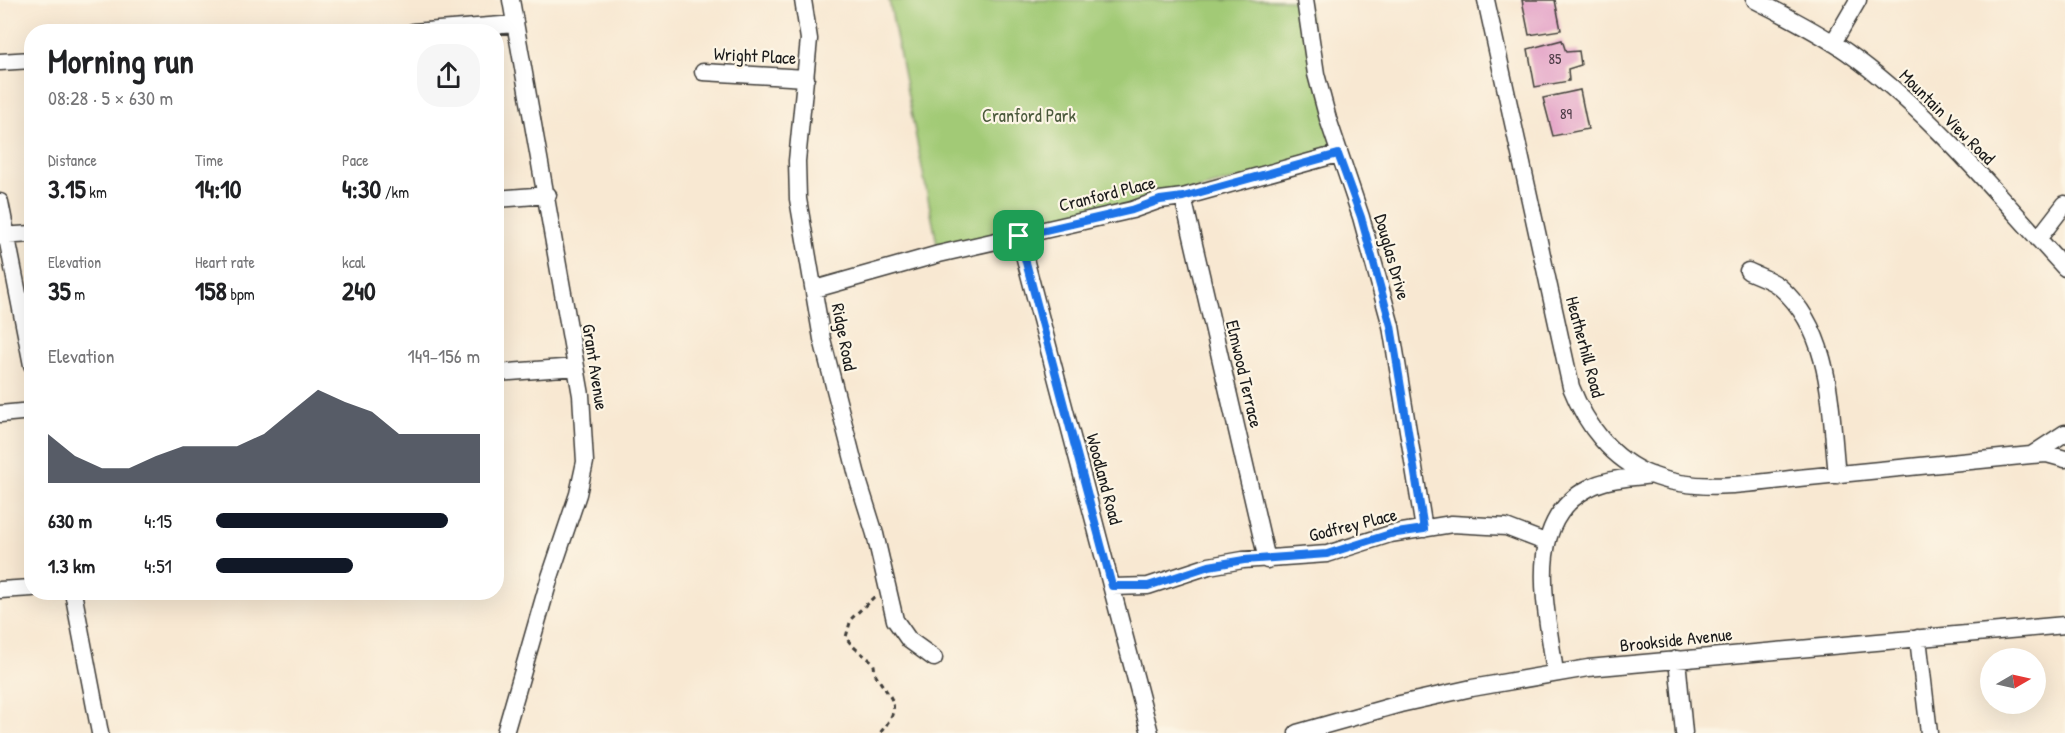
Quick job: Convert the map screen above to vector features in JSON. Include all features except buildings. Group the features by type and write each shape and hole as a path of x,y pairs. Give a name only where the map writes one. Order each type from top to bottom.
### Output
{"street":[{"name":"Grant Avenue","path":"505,733 550,577 578,494 585,462 585,428 576,367 548,195 511,0"},
{"name":"Ridge Road","path":"803,0 809,39 797,161 798,199 828,366 889,590 895,620 909,640 934,658"},
{"name":"Douglas Drive","path":"1305,0 1316,74 1338,154 1368,238 1391,326 1424,529"},
{"name":"Heatherhill Road","path":"1486,0 1571,387 1584,415 1609,448 1627,462 1652,475 1674,483 1707,486 2031,455 2047,454 2065,459"},
{"name":"Mountain View Road","path":"1755,0 1813,30 1897,92 1925,118 2065,268"},
{"path":"1833,43 1858,0"},
{"path":"504,25 515,24"},
{"path":"0,62 24,60"},
{"name":"Wright Place","path":"703,72 806,78"},
{"name":"Cranford Place","path":"815,289 939,254 1132,210 1160,200 1183,197 1338,154"},
{"path":"504,198 548,195"},
{"name":"Elmwood Terrace","path":"1183,197 1267,560"},
{"path":"0,202 3,236 24,329"},
{"path":"2038,239 2065,204"},
{"path":"3,236 24,235"},
{"name":"Woodland Road","path":"1019,236 1150,733"},
{"path":"1748,271 1780,287 1805,317 1825,363 1837,475"},
{"path":"504,373 576,367"},
{"path":"0,414 24,412"},
{"path":"2031,455 2065,433"},
{"path":"1555,673 1543,562 1545,542 1552,525 1574,497 1604,482 1652,475"},
{"name":"Godfrey Place","path":"1112,586 1148,586 1209,566 1244,560 1327,554 1379,537 1424,529 1478,524 1520,531 1545,542"},
{"path":"0,590 24,588"},
{"path":"75,600 99,733"},
{"name":"Brookside Avenue","path":"1297,733 1400,704 1555,673 1677,659 2065,625"},
{"path":"1918,638 1929,733"},
{"path":"1677,659 1684,733"}],"path":[{"path":"880,733 893,715 893,696 873,669 873,663 855,650 846,637 851,619 878,592 889,590"}],"green space":[{"name":"Cranford Park","path":"889,0 1306,0 1338,154 939,254"}],"route":[{"path":"1338,154 1378,271 1391,326 1424,529 1390,534 1327,554 1303,558 1244,560 1175,575 1148,586 1112,586 1019,236 1132,210 1160,200 1183,197 1338,154"}]}
